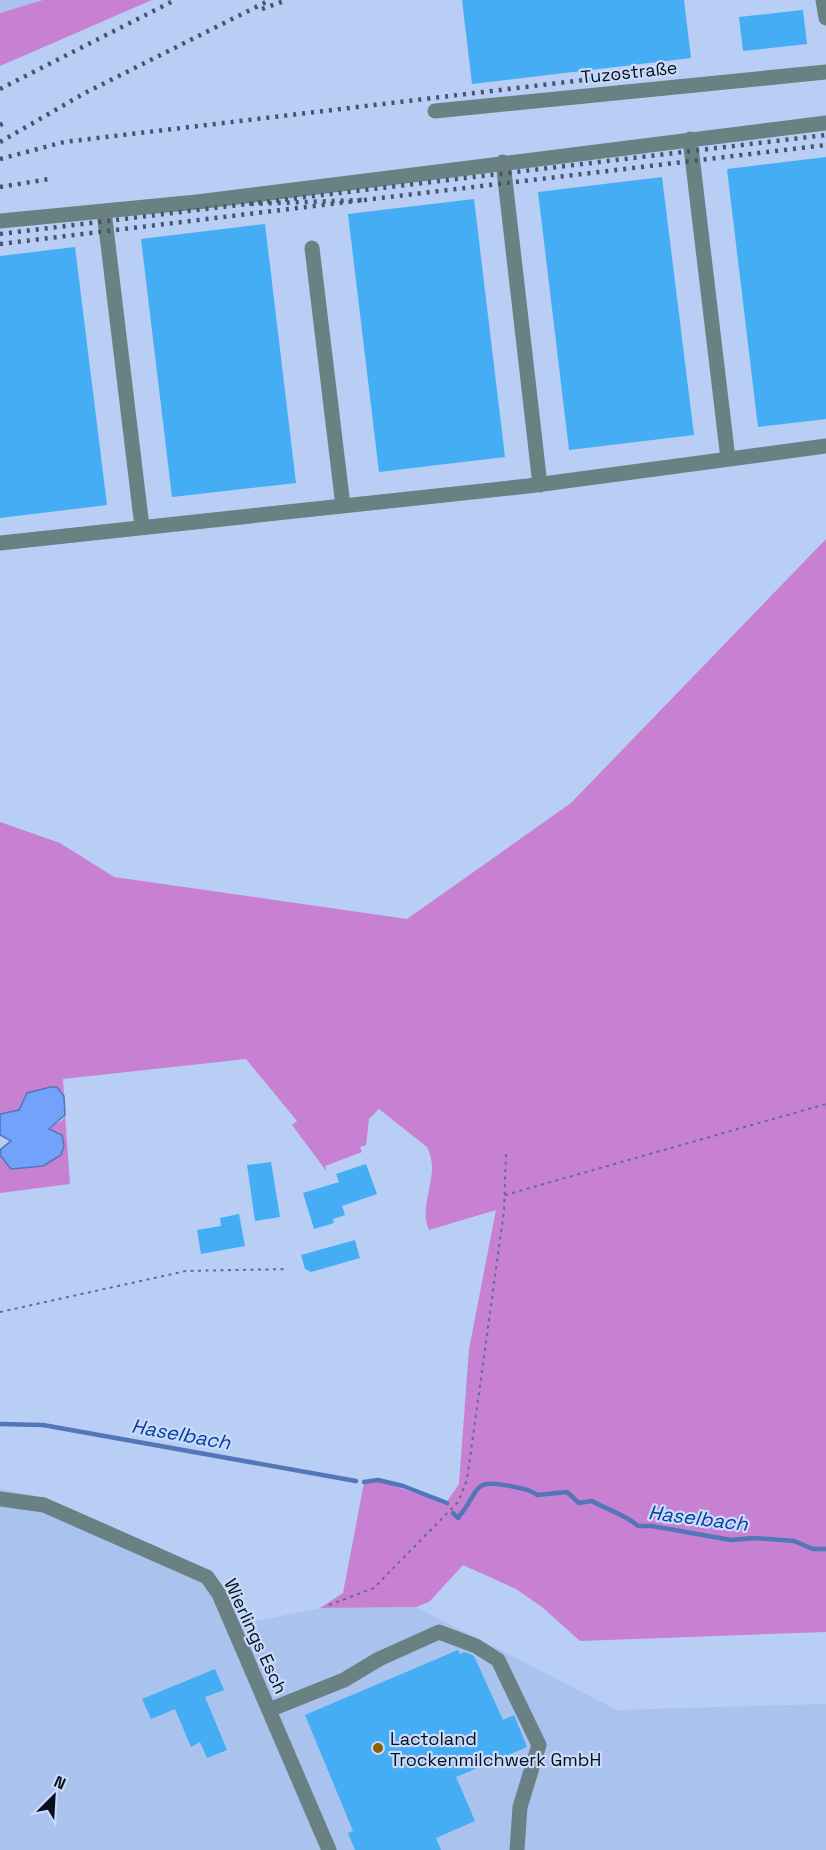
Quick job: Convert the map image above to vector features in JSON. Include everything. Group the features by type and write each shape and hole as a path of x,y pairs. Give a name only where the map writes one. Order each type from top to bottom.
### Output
{"street":[{"path":"823,0 826,18"},
{"name":"Tuzostraße","path":"435,111 826,72"},
{"path":"0,221 197,202 826,123"},
{"path":"690,139 728,459"},
{"path":"503,162 540,485"},
{"path":"104,211 142,527"},
{"path":"312,248 344,506"},
{"path":"0,543 540,485 826,446"},
{"name":"Wierlings Esch","path":"0,1499 44,1504 207,1577 219,1594 329,1850"},
{"path":"269,1710 344,1680 379,1659 439,1632 476,1646 498,1660 539,1745 520,1807 517,1850"}],"path":[{"path":"505,1196 826,1104"},
{"path":"329,1605 374,1588 458,1502 467,1480 478,1413 505,1196 506,1154"},
{"path":"0,1312 186,1271 288,1269"}],"shaded area":[{"path":"0,0 43,0 0,13"},
{"path":"43,0 152,0 0,66 0,13"},
{"path":"826,539 826,1632 580,1641 542,1607 516,1589 463,1565 429,1602 416,1607 320,1608 343,1593 364,1483 378,1481 446,1503 459,1484 469,1349 496,1210 429,1230 426,1210 432,1168 427,1147 379,1109 369,1119 366,1145 360,1147 362,1152 325,1166 327,1172 292,1125 297,1121 246,1059 63,1079 64,1096 62,1091 25,1095 19,1110 0,1114 0,822 60,843 114,877 407,919 571,803"},
{"path":"65,1115 70,1184 0,1193 0,1155 3,1161 57,1133 52,1133 50,1127 63,1120"},
{"path":"0,1489 46,1498 209,1570 237,1625 320,1608 416,1607 617,1710 826,1704 826,1850 0,1850"}],"water":[{"path":"57,1087 64,1096 65,1115 49,1129 62,1135 64,1146 61,1155 43,1166 11,1169 0,1155 1,1149 11,1141 0,1135 0,1114 19,1110 27,1093"}],"building":[{"path":"462,0 684,0 691,58 472,84"},
{"path":"803,10 807,44 743,51 739,17"},
{"path":"826,157 826,419 758,427 727,169"},
{"path":"662,177 694,435 569,450 538,192"},
{"path":"474,199 505,457 379,472 348,214"},
{"path":"265,224 296,483 172,497 141,239"},
{"path":"75,247 107,505 0,518 0,256"},
{"path":"271,1162 280,1217 255,1221 247,1165"},
{"path":"366,1164 377,1194 342,1206 345,1215 333,1219 334,1223 314,1229 303,1193 339,1182 336,1174"},
{"path":"239,1214 245,1246 201,1254 197,1230 221,1226 220,1218"},
{"path":"355,1240 360,1258 311,1272 305,1269 301,1255"},
{"name":"Lactoland Trockenmilchwerk GmbH","path":"458,1650 460,1654 465,1652 474,1656 503,1720 514,1715 527,1747 456,1777 475,1821 436,1838 441,1850 355,1850 348,1833 353,1831 305,1715"},
{"path":"215,1669 224,1690 205,1697 227,1750 207,1758 200,1742 191,1747 175,1709 151,1719 142,1699"}],"waterway":[{"name":"Haselbach","path":"0,1424 43,1425 356,1481"},
{"name":"Haselbach","path":"364,1482 378,1480 403,1486 447,1503"},
{"name":"Haselbach","path":"453,1513 458,1518 479,1488 484,1485 501,1484 537,1495 567,1492 579,1503 592,1501 638,1526 652,1526 731,1540 754,1538 794,1541 813,1549 826,1549"}],"railway":[{"path":"0,89 175,0"},
{"path":"0,142 85,93 270,0"},
{"path":"262,9 287,0"},
{"path":"0,159 64,142 676,69"},
{"path":"0,125 6,122"},
{"path":"0,244 364,200 247,204 826,135"},
{"path":"364,200 826,145"},
{"path":"0,187 49,179"},
{"path":"0,234 247,204"}],"place":[{"name":"Lactoland Trockenmilchwerk GmbH","path":"378,1748"}]}
